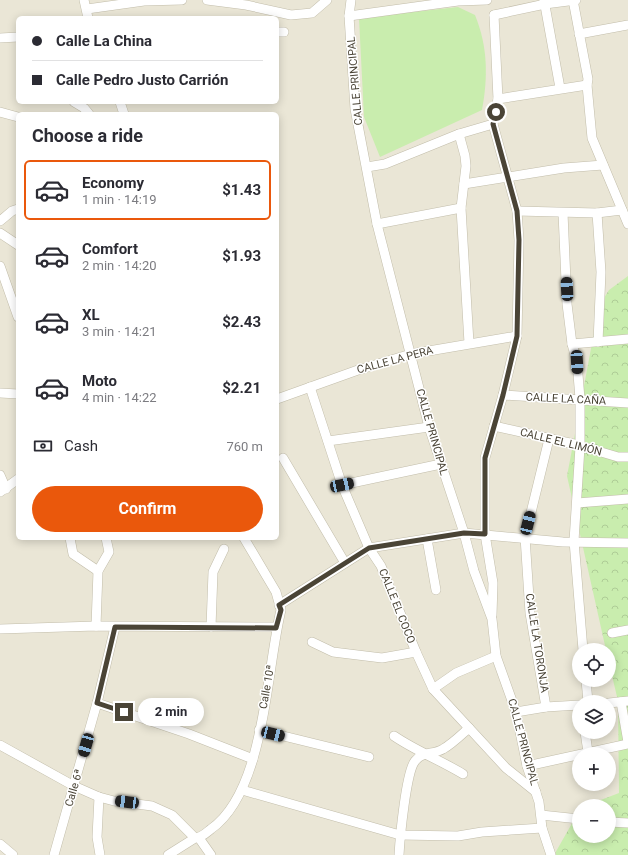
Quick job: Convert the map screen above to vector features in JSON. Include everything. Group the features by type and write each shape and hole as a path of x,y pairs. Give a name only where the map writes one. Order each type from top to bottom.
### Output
{"street":[{"path":"86,9 144,1 182,0"},
{"path":"207,0 246,5 291,15 312,12 327,0"},
{"name":"CALLE PRINCIPAL","path":"351,0 349,16 355,109 377,224 429,427 464,533 474,571 492,619 496,656 516,712 527,766 536,792 542,828 551,855"},
{"path":"349,16 458,0 486,0 494,15 498,99 493,124 509,177 517,211 519,240 517,336 503,395 485,458 485,534 493,583 492,619"},
{"path":"494,15 520,4 574,0 588,79 587,85 592,138 628,224"},
{"path":"544,2 560,88"},
{"path":"579,34 628,25"},
{"path":"0,38 16,38"},
{"path":"498,99 560,88 587,85"},
{"path":"77,104 87,112"},
{"path":"0,112 16,116"},
{"path":"367,167 384,164 459,134 493,124"},
{"path":"459,134 466,156 461,208 469,343"},
{"path":"464,184 603,165"},
{"path":"377,224 461,208"},
{"path":"0,221 12,211 16,210"},
{"path":"517,211 597,213 622,210"},
{"path":"563,213 567,304 572,344 577,362 580,399 580,447 574,541 582,643"},
{"path":"597,213 601,272 598,342"},
{"path":"0,233 16,244"},
{"path":"0,266 16,311"},
{"name":"CALLE LA PERA","path":"279,398 358,370 411,354 517,336"},
{"path":"572,344 628,339"},
{"name":"CALLE EL COCO","path":"310,387 342,485 369,548 381,566 416,652 433,689 506,768 536,792"},
{"path":"0,393 16,394"},
{"name":"CALLE LA CAÑA","path":"503,395 628,403"},
{"name":"CALLE EL LIMÓN","path":"494,426 618,457 628,457"},
{"path":"328,441 429,427"},
{"name":"CALLE LA TORONJA","path":"546,707 530,613 525,537 548,439"},
{"path":"283,458 345,563"},
{"path":"342,485 441,464"},
{"path":"0,475 3,490 16,480"},
{"path":"577,503 628,499"},
{"path":"279,605 369,548 464,533 574,541 628,543"},
{"path":"427,539 436,590"},
{"path":"70,540 73,554 98,571"},
{"path":"96,626 98,571 109,552 106,540"},
{"name":"Calle 10ª","path":"168,855 216,825 242,790 253,759 260,730 276,628 281,610 276,592 245,540"},
{"path":"211,627 214,572 224,549"},
{"path":"0,629 96,626 276,628"},
{"name":"Calle 6ª","path":"54,855 97,703 115,627"},
{"path":"612,633 628,630"},
{"path":"312,642 333,652 382,658 416,652"},
{"path":"433,689 456,673 496,656"},
{"path":"610,747 628,743 624,701"},
{"path":"97,703 189,734 253,759"},
{"path":"516,712 546,707 572,705"},
{"path":"399,855 400,836 414,761 423,754 442,750 470,728"},
{"path":"260,730 369,757"},
{"path":"394,736 423,754 463,774"},
{"path":"0,745 74,786 99,797 114,801 152,806 172,815 197,838 211,855"},
{"path":"527,766 572,756"},
{"path":"242,790 400,836 458,836 482,832 542,828"},
{"path":"99,797 97,837 100,855"},
{"path":"541,815 572,818"},
{"path":"616,822 628,823"},
{"path":"0,844 13,855"}],"shaded area":[{"path":"0,0 628,0 628,855 0,855"}],"green space":[{"path":"458,7 475,15 485,50 486,74 482,110 380,157 364,117 359,18"},
{"path":"628,276 628,855 554,855 572,823 572,843 616,843 616,799 603,799 619,793 618,701 615,687 616,687 616,643 604,643 567,476 599,306 609,290"}],"route":[{"path":"124,712 97,703 115,627 276,628 281,610 279,605 369,548 464,533 485,534 485,458 503,395 517,336 519,240 517,211 509,177 493,124 496,112"}]}
